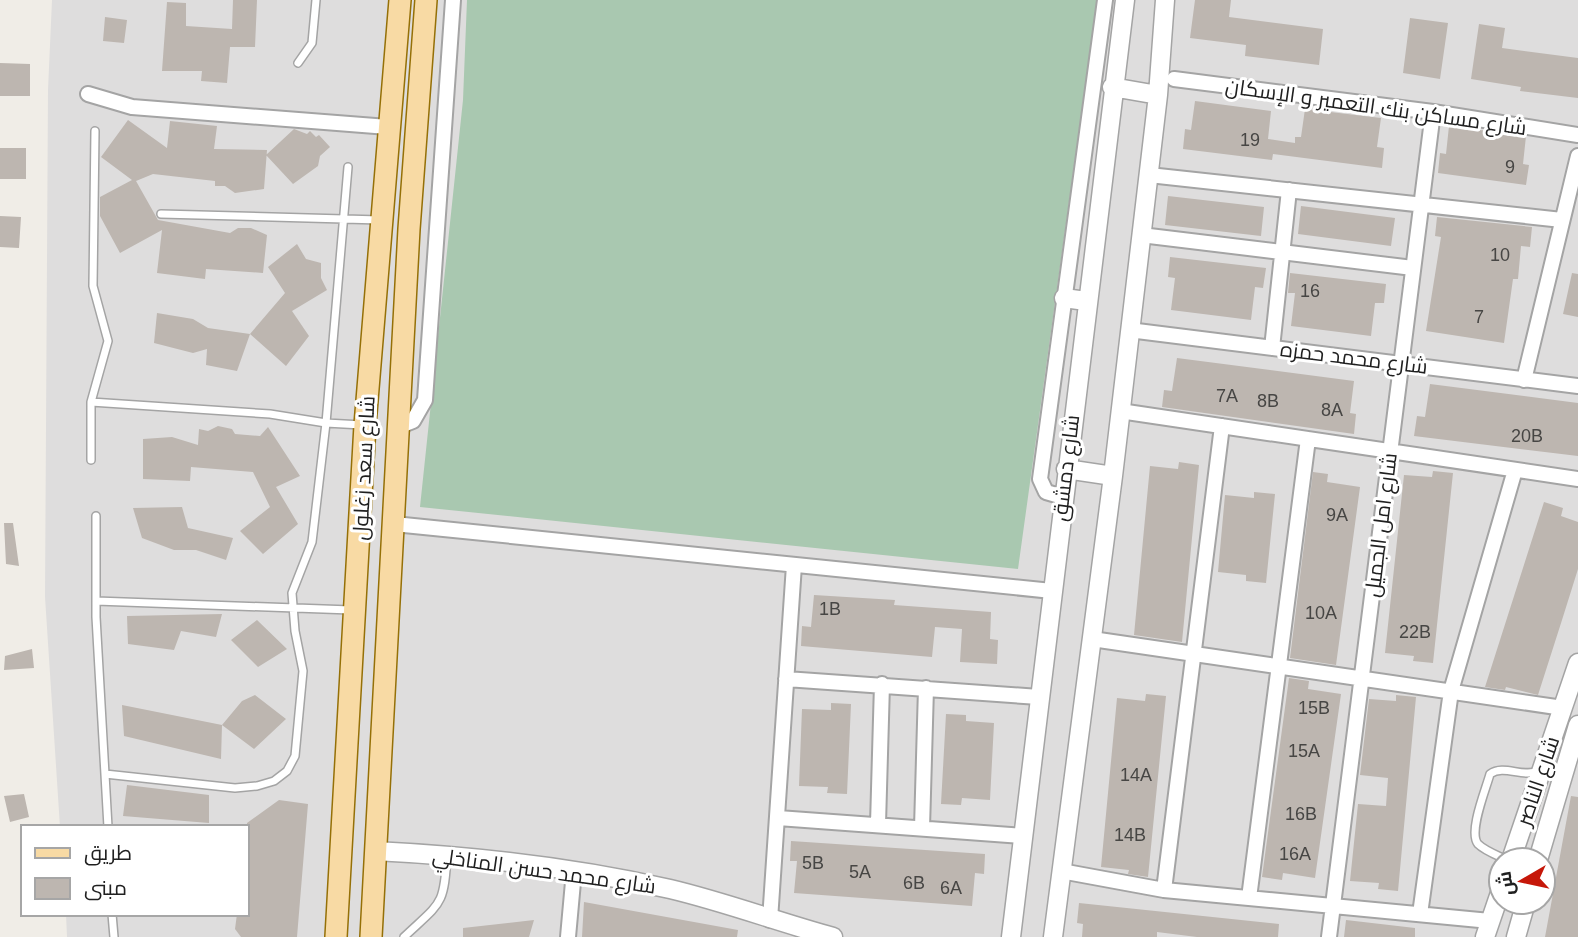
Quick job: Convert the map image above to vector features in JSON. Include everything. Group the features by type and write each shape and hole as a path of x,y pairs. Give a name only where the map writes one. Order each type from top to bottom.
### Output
{"main road":[{"name":"شارع سعد زغلول","path":"336,937 357,611 365,425 400,0"},
{"name":"شارع سعد زغلول","path":"371,937 398,427 426,0"}],"street":[{"path":"398,427 413,421 425,400 453,0"},
{"path":"1063,497 1046,492 1040,479 1105,0"},
{"name":"شارع دمشق","path":"1011,937 1112,87 1125,0"},
{"path":"1053,937 1142,235 1158,95 1165,0"},
{"name":"شارع مساكن بنك التعمير و الإسكان","path":"1174,79 1433,112 1578,135"},
{"path":"1112,87 1158,95"},
{"path":"88,94 132,107 388,127"},
{"name":"شارع امل الجميل","path":"1329,937 1433,112"},
{"path":"1524,380 1562,220 1574,192 1578,156"},
{"path":"1149,174 1562,220"},
{"path":"1272,348 1289,190"},
{"path":"1142,235 1413,268"},
{"path":"1064,298 1086,301"},
{"name":"شارع محمد حمزه","path":"1129,330 1578,386"},
{"path":"1120,411 1578,480"},
{"path":"1164,890 1222,426"},
{"path":"1249,898 1308,439"},
{"path":"1066,469 1113,476"},
{"path":"1420,914 1451,691 1516,470"},
{"path":"394,524 1052,591"},
{"path":"770,920 794,565"},
{"path":"1092,639 1563,708"},
{"name":"شارع الناصر","path":"1514,846 1578,663"},
{"path":"786,679 1039,697"},
{"path":"878,824 882,684"},
{"path":"922,828 926,688"},
{"name":"شارع الناصر","path":"1543,846 1570,774 1578,725"},
{"path":"778,818 1023,836"},
{"name":"شارع محمد حسن المناخلي","path":"375,850 447,855 574,870 670,889 833,937"},
{"path":"568,937 574,870"},
{"path":"1062,871 1164,890 1420,914 1487,929"},
{"path":"1516,937 1522,916"}],"lane":[{"path":"298,63 312,43 316,0"},
{"path":"91,460 91,402 108,341 106,325 96,304 93,286 95,131"},
{"path":"105,774 235,788 257,786 274,781 287,771 295,756 299,736 303,671 292,593 312,542 326,424 348,167"},
{"path":"160,214 381,220"},
{"path":"91,402 270,414 326,424 365,425"},
{"path":"96,516 96,601 108,825"},
{"path":"96,601 357,611"},
{"path":"1487,849 1480,846 1475,838 1475,828 1490,774 1501,769 1527,774 1542,768"},
{"path":"404,937 435,909 445,895 447,855"},
{"path":"113,916 114,937"}],"shaded area":[{"path":"52,0 1578,0 1578,937 67,937 66,916 248,916 248,825 60,825 45,597 48,90"}],"green space":[{"path":"467,0 1097,0 1018,569 420,507 463,100"}],"building":[{"path":"233,0 257,0 255,47 230,47 227,83 201,81 202,71 162,71 167,2 186,3 186,26 232,29"},
{"path":"1195,0 1231,0 1229,17 1323,29 1319,65 1245,56 1246,45 1190,38"},
{"path":"105,17 127,20 124,43 103,41"},
{"path":"1410,18 1448,23 1440,79 1403,73"},
{"path":"1479,24 1505,28 1502,48 1578,58 1578,98 1520,91 1521,87 1471,79"},
{"path":"0,63 30,64 30,96 0,96"},
{"path":"1195,101 1271,111 1268,139 1295,143 1295,137 1301,137 1305,109 1381,118 1377,147 1384,148 1382,168 1273,154 1272,160 1183,149 1185,129 1191,130"},
{"path":"128,120 167,148 170,121 217,126 214,149 267,150 264,189 235,193 225,186 215,186 215,181 153,174 136,181 158,220 230,233 238,228 251,228 267,235 263,273 206,269 205,279 157,273 162,230 120,253 100,216 100,197 132,180 101,157"},
{"path":"1449,126 1526,136 1523,164 1529,165 1526,185 1438,173 1440,153 1446,154"},
{"path":"294,129 307,134 310,131 316,137 319,135 330,147 320,156 318,166 293,184 266,155"},
{"path":"0,148 26,148 26,179 0,179"},
{"path":"1168,196 1264,207 1261,236 1165,225"},
{"path":"1301,206 1395,218 1391,246 1298,234"},
{"path":"0,216 21,217 19,248 0,247"},
{"path":"1437,217 1532,227 1530,247 1521,246 1518,279 1513,279 1504,343 1426,331 1441,237 1435,236"},
{"path":"297,244 306,259 321,263 321,278 327,290 292,311 309,336 286,366 250,334 285,293 268,267"},
{"path":"1170,257 1266,268 1263,288 1255,287 1251,320 1171,310 1175,278 1168,277"},
{"path":"1290,273 1386,284 1384,303 1375,303 1371,336 1291,326 1295,293 1288,293"},
{"path":"1572,273 1578,274 1578,317 1563,314"},
{"path":"157,313 193,319 208,328 250,334 237,371 206,365 207,349 193,353 154,343"},
{"path":"1177,358 1354,381 1350,413 1356,414 1354,434 1162,407 1164,390 1172,391"},
{"path":"1430,384 1578,403 1578,456 1414,436 1417,416 1425,417"},
{"path":"218,426 232,429 235,434 260,436 268,427 300,476 276,487 298,524 263,554 240,531 270,507 253,472 191,467 190,481 143,479 143,439 172,437 198,445 199,429 208,431"},
{"path":"1179,462 1199,465 1182,642 1134,635 1150,466 1178,469"},
{"path":"1433,471 1453,473 1433,663 1413,661 1414,656 1385,653 1404,475 1432,477"},
{"path":"1313,472 1328,474 1327,482 1360,487 1336,665 1290,658"},
{"path":"1254,492 1275,494 1266,583 1246,581 1246,575 1218,572 1225,495 1254,498"},
{"path":"1544,502 1563,508 1561,516 1578,522 1578,569 1562,620 1538,695 1506,687 1505,690 1485,687"},
{"path":"182,507 188,528 233,538 226,560 196,550 174,550 142,538 133,508"},
{"path":"4,523 13,523 19,566 6,564"},
{"path":"814,595 895,600 894,605 991,612 990,639 998,640 997,664 960,662 962,629 935,627 932,657 801,646 802,626 811,627"},
{"path":"222,614 216,637 181,631 174,650 128,644 127,616"},
{"path":"257,620 287,649 258,667 231,640"},
{"path":"32,649 34,668 4,670 5,656"},
{"path":"1289,678 1309,681 1308,689 1341,694 1315,878 1283,873 1282,880 1262,877"},
{"path":"1146,694 1166,696 1148,877 1128,874 1129,870 1101,867 1117,698 1145,701"},
{"path":"255,695 286,719 254,749 222,725 242,701"},
{"path":"1396,695 1416,697 1398,891 1378,889 1379,883 1350,881 1358,804 1386,806 1388,778 1360,775 1369,699 1396,701"},
{"path":"831,703 851,704 847,794 827,793 828,787 799,786 802,709 831,710"},
{"path":"122,705 222,725 221,759 124,736"},
{"path":"946,714 966,715 966,721 994,723 990,800 962,798 961,805 941,804"},
{"path":"127,785 209,795 209,823 123,816"},
{"path":"24,794 29,817 10,822 4,796"},
{"path":"1571,796 1578,797 1578,937 1545,937 1549,916 1557,916 1557,872"},
{"path":"279,800 308,804 297,937 241,937 235,929 237,916 248,916 247,823"},
{"path":"791,841 985,854 984,874 975,873 972,906 794,893 797,861 790,861"},
{"path":"584,902 738,930 737,937 582,937"},
{"path":"1079,903 1279,924 1278,937 1197,937 1157,932 1157,937 1082,937 1083,924 1077,923"},
{"path":"534,920 529,937 463,937 463,928"},
{"path":"1346,920 1415,928 1415,937 1344,937"}]}
